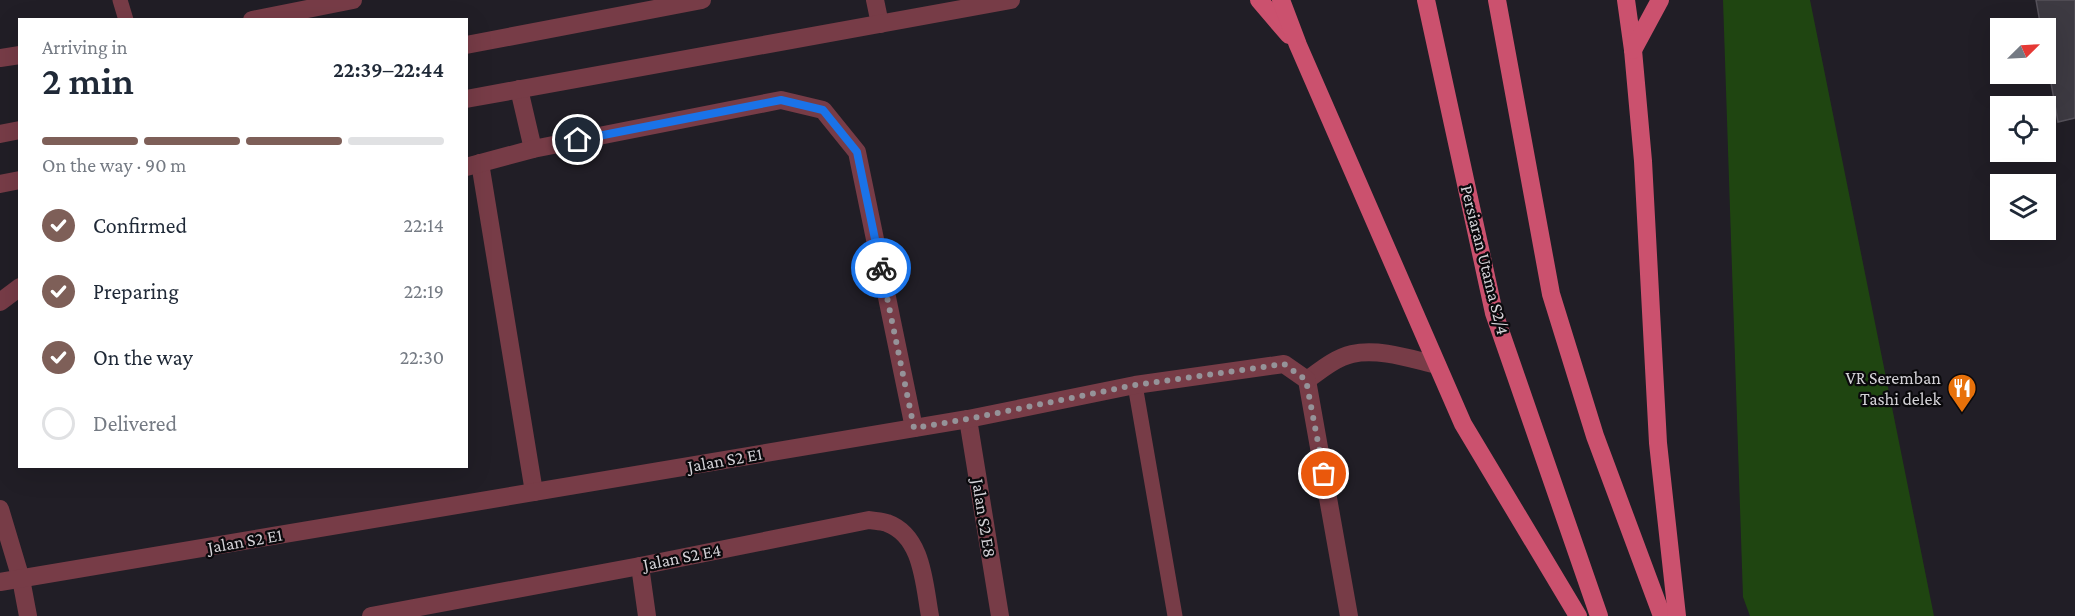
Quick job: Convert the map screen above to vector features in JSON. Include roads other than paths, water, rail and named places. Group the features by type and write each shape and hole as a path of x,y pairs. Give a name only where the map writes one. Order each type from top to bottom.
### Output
{"main road":[{"path":"1259,0 1298,45"},
{"path":"1281,0 1298,45 1463,424 1578,616"},
{"name":"Persiaran Utama S2/4","path":"1426,0 1494,313 1599,616"},
{"path":"1497,0 1551,294 1595,436 1662,616"},
{"path":"1626,0 1644,173 1658,443 1677,616"},
{"path":"1633,50 1660,0"}],"street":[{"path":"259,18 283,11 353,0"},
{"path":"468,45 702,0"},
{"path":"875,0 880,24"},
{"path":"468,99 1011,0"},
{"path":"0,58 18,55"},
{"path":"519,89 533,149"},
{"path":"534,492 473,165 533,149 781,100 823,110 857,152 914,428"},
{"path":"0,134 18,130"},
{"path":"0,184 18,180"},
{"path":"0,302 18,288"},
{"path":"1349,616 1306,380 1334,361 1353,354 1381,354 1437,364"},
{"name":"Jalan S2 E1","path":"0,582 968,419 1135,385 1284,364 1306,380"},
{"name":"Jalan S2 E8","path":"968,419 1000,616"},
{"path":"0,509 21,579 28,616"},
{"name":"Jalan S2 E4","path":"371,616 869,520 888,523 906,536 920,559 930,616"},
{"path":"639,566 647,616"}],"lane":[{"path":"120,0 125,18"},
{"path":"1135,385 1175,616"}],"place":[{"name":"VR Seremban Tashi delek","path":"1962,414"}]}
